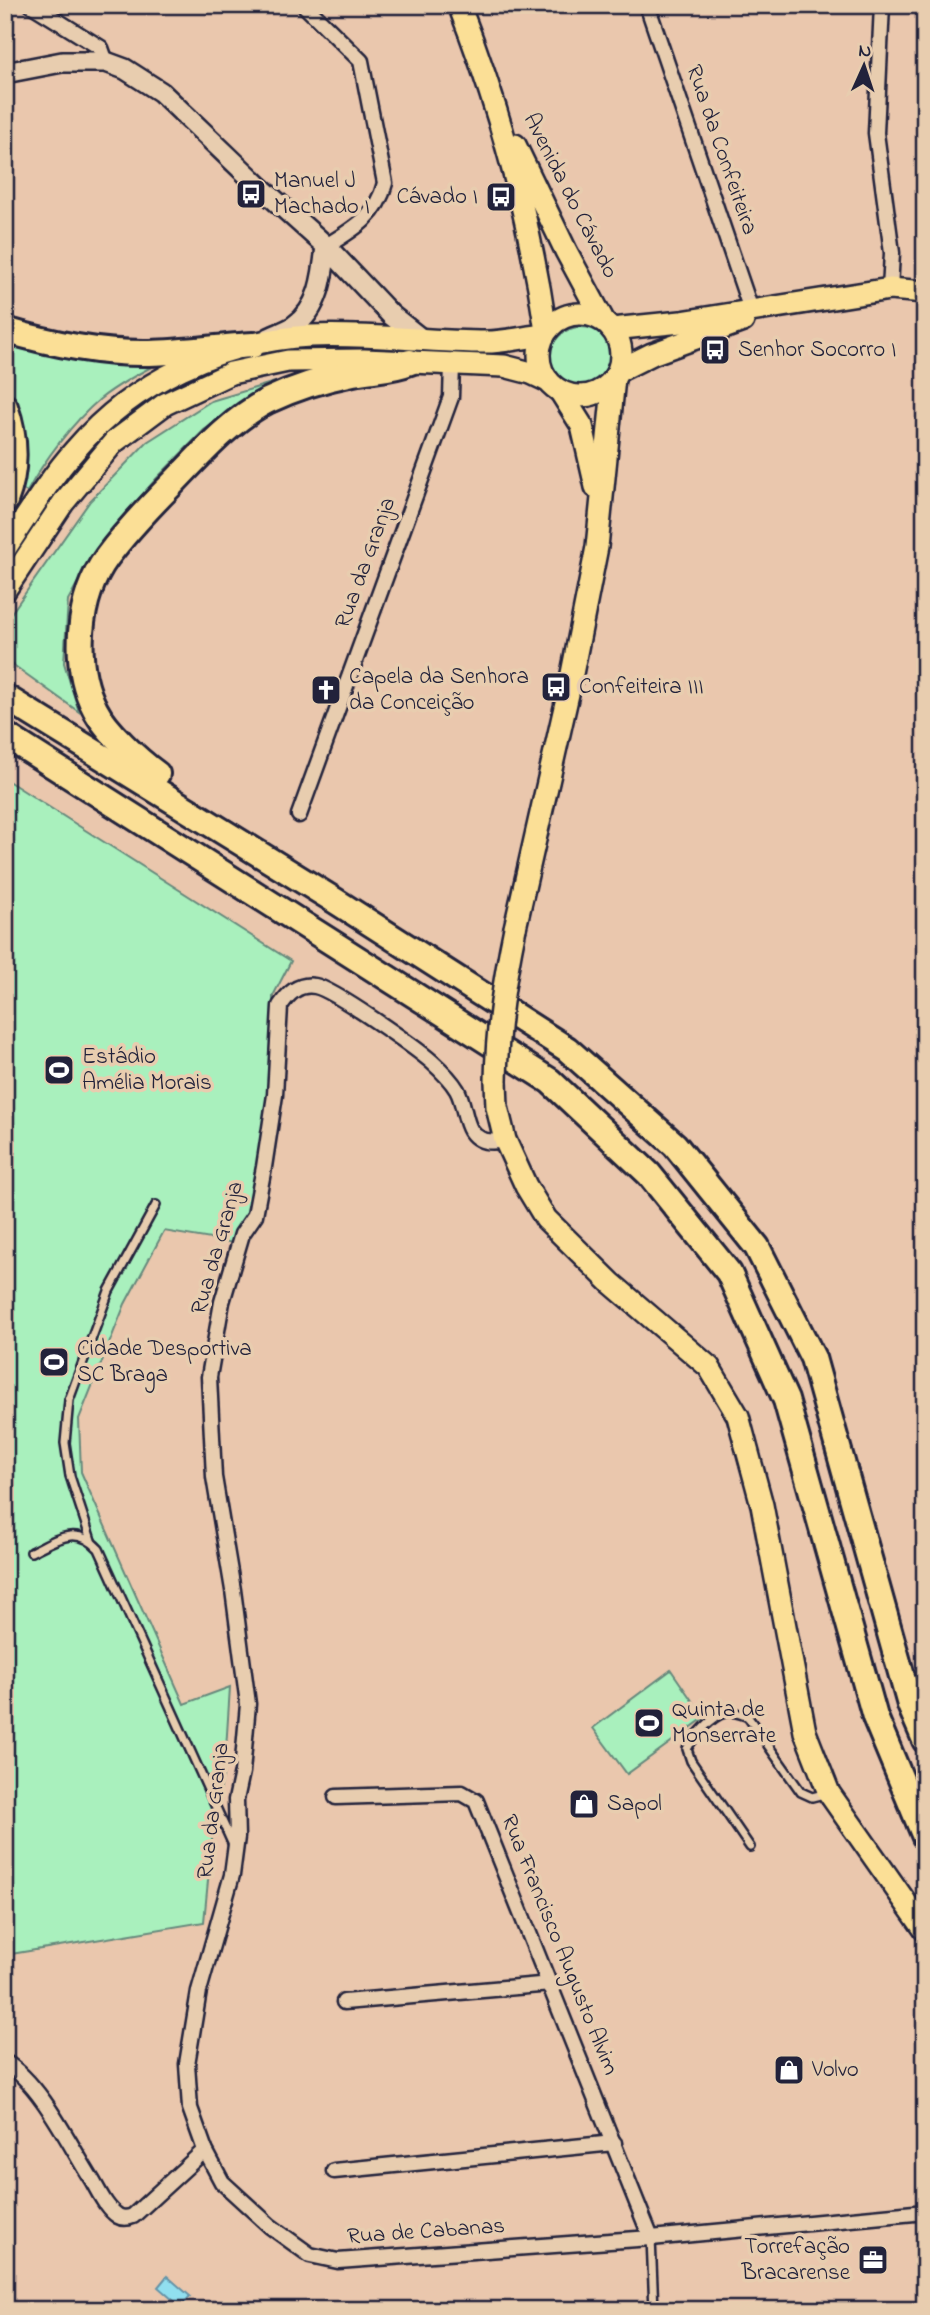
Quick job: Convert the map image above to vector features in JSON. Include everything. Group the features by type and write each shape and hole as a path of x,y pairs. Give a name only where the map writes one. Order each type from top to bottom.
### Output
{"highway":[{"path":"5,330 47,342 97,351 150,353 253,345"},
{"path":"334,900 313,876 192,799 134,757 95,710 82,667 80,633 87,597 106,559 159,497 220,435 265,402 320,380 392,369 410,362"},
{"path":"5,407 15,449 5,501"},
{"path":"5,697 334,900 567,1049 676,1145 757,1247 813,1358 910,1705 925,1740"},
{"path":"5,735 551,1081 649,1174 729,1273 786,1400 875,1717 925,1837"}],"main road":[{"name":"Avenida do Cávado","path":"459,5 492,98 530,234 545,333"},
{"name":"Avenida do Cávado","path":"492,98 566,251 607,324"},
{"path":"600,517 593,469 582,426 541,370 538,356 545,333 554,322 575,314 607,324 668,324 890,289 925,292"},
{"path":"5,590 64,503 114,442 165,404 231,373 288,361 504,366 531,373 571,395 584,396 597,393 616,374 652,354 751,318 815,302"},
{"path":"607,324 621,348 621,362 616,374 597,547 568,694 501,993 497,1035 497,1107 505,1140 526,1186 546,1219 611,1283 709,1367 738,1416 762,1506 805,1732 829,1793 925,1930"},
{"path":"5,550 75,449 106,419 151,385 214,355 253,345 309,336 489,342 545,333"}],"street":[{"path":"32,5 100,48 106,62"},
{"path":"304,5 361,61 385,183 381,202 354,229 326,246"},
{"name":"Rua da Confeiteira","path":"647,5 751,310"},
{"path":"882,5 876,133 892,253 890,289"},
{"path":"5,73 62,62 106,62 125,69 161,92 326,246 391,315 420,338"},
{"path":"253,345 294,326 311,309 323,278 326,246"},
{"name":"Rua da Granja","path":"299,815 451,397 452,364"},
{"name":"Rua da Granja","path":"217,1926 232,1875 236,1800 242,1772 248,1704 214,1477 209,1377 222,1302 242,1234 255,1215 275,1096 280,1006 287,995 297,988 315,986 335,996 430,1061 457,1090 470,1130 479,1138 491,1143 505,1140"},
{"name":"Rua Francisco Augusto Alvim","path":"336,1797 462,1793 476,1801 651,2238"},
{"name":"Rua de Cabanas","path":"217,1926 199,1991 187,2064 190,2108 205,2150 222,2182 270,2226 310,2255 338,2261 651,2238 925,2212"},
{"path":"344,2002 551,1984"},
{"path":"5,2062 15,2068 34,2088 103,2197 120,2217 134,2216 205,2150"},
{"path":"334,2171 614,2143"}],"lane":[{"path":"156,1205 109,1291 69,1400 65,1443 70,1476 91,1540 104,1557 235,1850"},
{"path":"31,1552 68,1535 91,1540"},
{"path":"750,1847 691,1761 687,1749 693,1738 722,1713 736,1712 748,1717 801,1792 812,1797 829,1793"},
{"path":"651,2238 654,2310"}],"green space":[{"path":"575,327 587,327 603,336 610,346 610,370 603,380 587,389 575,389 564,384 555,375 550,364 550,352 555,341 564,332"},
{"path":"5,336 165,360 124,383 90,408 60,442 27,492 19,488 24,442 19,411 5,382"},
{"path":"275,382 204,430 156,479 100,543 68,600 64,663 79,712 5,659 5,622 90,501 147,442 211,401"},
{"name":"Cidade Desportiva SC Braga","path":"5,779 291,961 273,996 273,1071 250,1213 234,1243 164,1231 125,1304 79,1419 81,1472 184,1704 230,1687 225,1765 213,1829 204,1922 5,1955"},
{"name":"Quinta de Monserrate","path":"671,1670 704,1718 627,1774 593,1728"}],"water":[{"path":"167,2276 190,2296 181,2307 158,2287"}],"place":[{"name":"Manuel J Machado I","path":"251,194"},
{"name":"Cávado I","path":"501,197"},
{"name":"Senhor Socorro I","path":"715,350"},
{"name":"Confeiteira III","path":"556,687"},
{"name":"Capela da Senhora da Conceição","path":"326,690"},
{"name":"Estádio Amélia Morais","path":"59,1070"},
{"name":"Cidade Desportiva SC Braga","path":"54,1362"},
{"name":"Quinta de Monserrate","path":"649,1723"},
{"name":"Sapol","path":"584,1804"},
{"name":"Volvo","path":"789,2070"},
{"name":"Torrefação Bracarense","path":"873,2260"}]}
